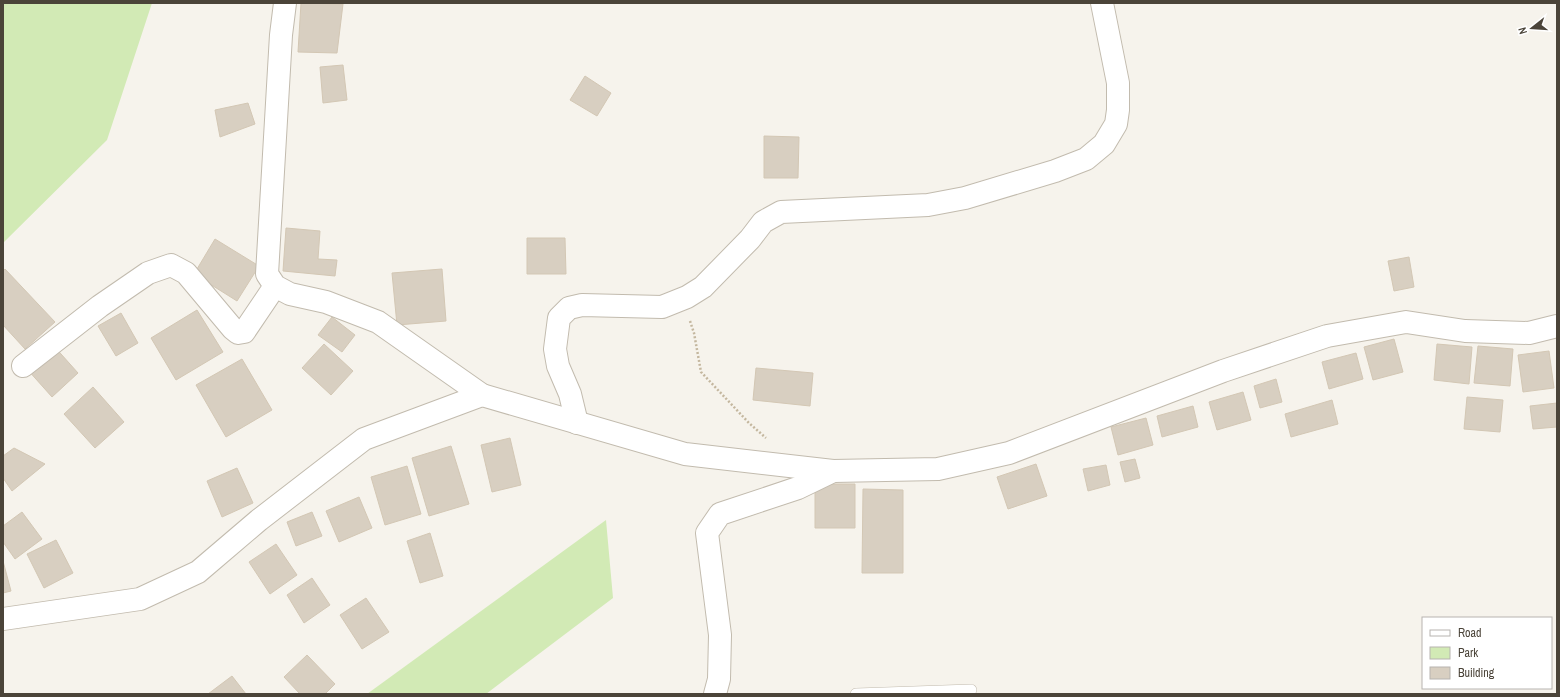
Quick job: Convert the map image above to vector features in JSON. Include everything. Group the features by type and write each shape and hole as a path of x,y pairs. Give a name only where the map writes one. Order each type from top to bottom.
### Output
{"street":[{"path":"285,3 267,251 267,274 275,286 290,294 326,302 378,322 482,395 685,454 833,471 938,469 1009,452 1223,371 1327,336 1406,322 1464,331 1529,333 1557,326"},
{"path":"577,423 570,394 558,366 555,349 559,318 569,308 582,305 662,307 687,297 703,287 750,239 763,222 781,212 928,205 965,198 1055,172 1086,159 1104,144 1116,124 1118,110 1118,83 1102,3"},
{"path":"23,366 100,306 148,273 172,265 186,272 233,329 238,333 244,332 275,286"},
{"path":"3,619 140,599 162,589 198,572 259,520 364,439 482,395"},
{"path":"714,694 719,679 720,635 707,533 720,514 798,488 833,471"}],"lane":[{"path":"856,694 971,690"}],"path":[{"path":"662,307 673,309 688,318 694,333 701,372 749,423 769,441"}],"green space":[{"path":"3,3 152,3 107,140 3,243"},
{"path":"606,520 613,598 486,694 367,694"}],"building":[{"path":"301,3 343,4 337,53 298,52"},
{"path":"343,65 347,100 323,103 320,67"},
{"path":"585,76 611,93 597,116 570,100"},
{"path":"248,103 255,124 220,137 215,110"},
{"path":"764,136 799,137 798,178 764,178"},
{"path":"286,228 320,231 318,259 337,260 335,276 283,271"},
{"path":"527,238 565,238 566,274 527,274"},
{"path":"215,239 259,266 237,301 194,274"},
{"path":"1409,257 1414,287 1394,291 1388,261"},
{"path":"5,269 55,322 25,349 3,325 3,271"},
{"path":"442,269 446,321 397,325 392,273"},
{"path":"197,310 223,352 176,380 151,338"},
{"path":"121,313 138,343 116,356 98,326"},
{"path":"332,317 355,335 342,352 318,335"},
{"path":"1394,339 1403,372 1373,380 1364,347"},
{"path":"324,344 353,371 331,395 302,368"},
{"path":"1437,344 1472,347 1469,384 1434,380"},
{"path":"53,345 78,373 52,397 27,369"},
{"path":"1478,346 1513,349 1510,386 1474,383"},
{"path":"1549,351 1554,388 1523,392 1518,355"},
{"path":"1356,353 1363,379 1329,389 1322,362"},
{"path":"242,359 272,410 226,437 196,385"},
{"path":"756,368 813,373 810,406 753,400"},
{"path":"1276,379 1282,402 1260,408 1254,386"},
{"path":"93,387 124,422 95,448 64,414"},
{"path":"1243,392 1251,420 1217,430 1209,402"},
{"path":"1467,397 1503,400 1500,432 1464,429"},
{"path":"1332,400 1338,424 1291,437 1285,414"},
{"path":"1557,403 1557,427 1533,429 1530,406"},
{"path":"1193,406 1198,427 1162,437 1157,416"},
{"path":"1146,418 1153,445 1118,455 1111,427"},
{"path":"510,438 521,485 492,492 481,445"},
{"path":"451,446 469,504 429,516 412,458"},
{"path":"14,448 45,464 12,491 3,478 3,456"},
{"path":"1135,459 1140,478 1125,482 1120,462"},
{"path":"1036,464 1047,496 1008,509 997,477"},
{"path":"1106,465 1110,485 1088,491 1083,469"},
{"path":"407,466 421,514 385,525 371,477"},
{"path":"237,468 253,503 222,517 207,481"},
{"path":"815,484 855,484 855,528 815,528"},
{"path":"863,489 903,490 903,573 862,573"},
{"path":"359,497 372,528 339,542 326,511"},
{"path":"22,512 42,539 15,559 3,542 3,526"},
{"path":"312,512 322,536 296,546 287,522"},
{"path":"430,533 443,576 420,583 407,541"},
{"path":"56,540 73,573 44,588 27,554"},
{"path":"276,544 297,575 270,594 249,562"},
{"path":"3,561 11,591 3,593"},
{"path":"312,578 330,605 304,623 287,595"},
{"path":"366,598 389,632 362,649 340,615"},
{"path":"307,655 335,684 325,694 300,694 284,677"},
{"path":"232,676 246,694 208,694"}]}
